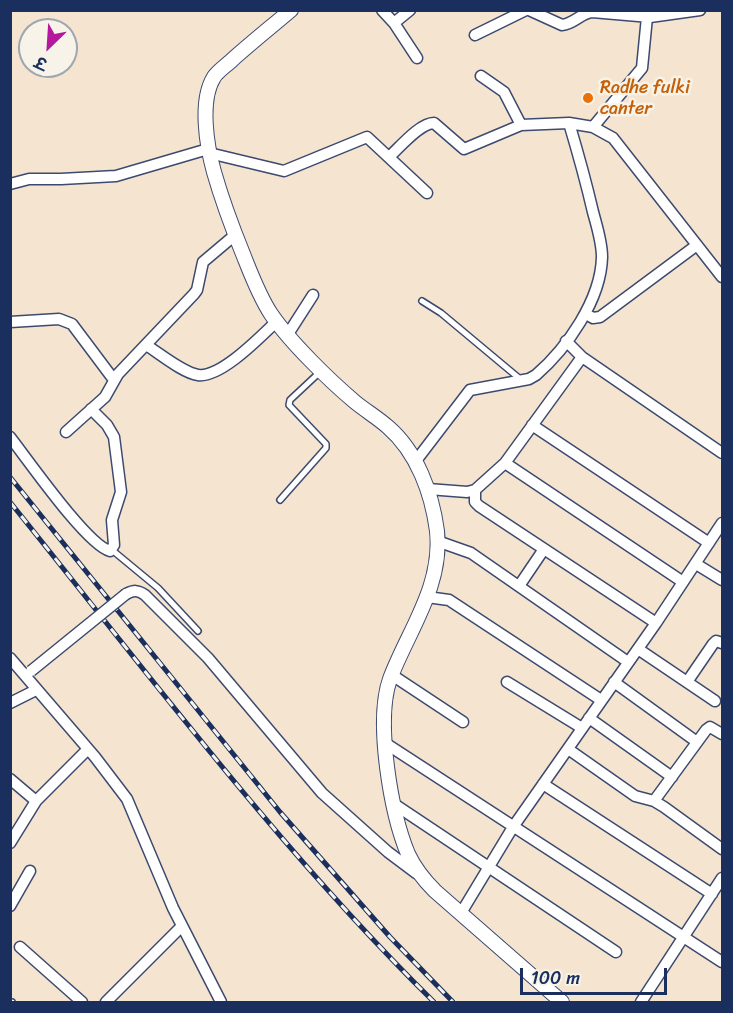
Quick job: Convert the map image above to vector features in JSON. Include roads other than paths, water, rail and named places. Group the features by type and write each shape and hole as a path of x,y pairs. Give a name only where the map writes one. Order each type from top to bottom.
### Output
{"main road":[{"path":"291,10 248,45 214,77 206,110 209,151 221,198 251,275 270,313 322,370 356,402 390,428 408,450 428,489 437,530 438,551 427,597 392,675 384,705 385,743 394,804 408,854 419,874 435,891 562,1002"}],"street":[{"path":"382,10 394,23 417,58"},
{"path":"394,23 410,10"},
{"path":"474,35 528,10 562,25 592,12 647,17 661,13 700,10"},
{"path":"593,127 642,68 647,17"},
{"path":"482,75 504,92 521,125"},
{"path":"389,157 421,128 430,123 434,123 464,149 521,125 569,123 593,127 613,138 723,278"},
{"path":"415,462 470,390 536,375 566,341 586,314 594,297 602,256 585,179 569,123"},
{"path":"10,184 28,179 116,176 209,151 284,171 368,137 427,193"},
{"path":"66,432 105,397 114,380 197,290 203,262 235,234"},
{"path":"586,314 593,318 600,317 697,245"},
{"path":"288,334 314,295"},
{"path":"10,322 59,319 72,324 114,380"},
{"path":"146,345 191,373 203,375 232,362 277,321"},
{"path":"566,341 582,357 723,453"},
{"path":"428,489 467,492 475,490 505,463 582,357"},
{"path":"10,437 82,529 104,549 112,550 114,544 112,520 121,492 114,437 107,425 91,409"},
{"path":"532,425 709,543"},
{"path":"505,463 683,582"},
{"path":"475,490 476,502 479,506 656,623"},
{"path":"461,913 513,827 723,523"},
{"path":"437,541 471,553 628,662"},
{"path":"519,586 544,549"},
{"path":"696,564 723,580"},
{"path":"28,673 126,594 139,591 212,663 322,793 388,852 419,874"},
{"path":"427,597 449,600 601,700"},
{"path":"687,682 712,644 716,641 723,643"},
{"path":"638,649 715,701"},
{"path":"10,658 28,673 36,690 88,749 127,799 182,926 221,1002"},
{"path":"392,675 463,722"},
{"path":"507,682 582,728"},
{"path":"614,682 697,742"},
{"path":"10,703 36,690"},
{"path":"589,718 672,777"},
{"path":"654,801 710,727 723,734"},
{"path":"385,743 723,962"},
{"path":"10,843 36,801 88,749"},
{"path":"567,749 635,796 654,801 723,849"},
{"path":"10,779 36,801"},
{"path":"543,784 712,894"},
{"path":"394,804 616,952"},
{"path":"11,905 30,871"},
{"path":"641,1002 723,878"},
{"path":"106,1002 182,926"},
{"path":"20,947 82,1002"}],"lane":[{"path":"422,301 441,313 521,380"},
{"path":"280,500 326,448 326,444 289,405 290,400 322,370"},
{"path":"112,550 158,588 198,631"}],"railway":[{"path":"10,477 280,812 390,937 453,1002"},
{"path":"10,502 163,695 268,821 377,944 434,1002"}],"place":[{"name":"Radhe fulki canter","path":"588,98"}]}
